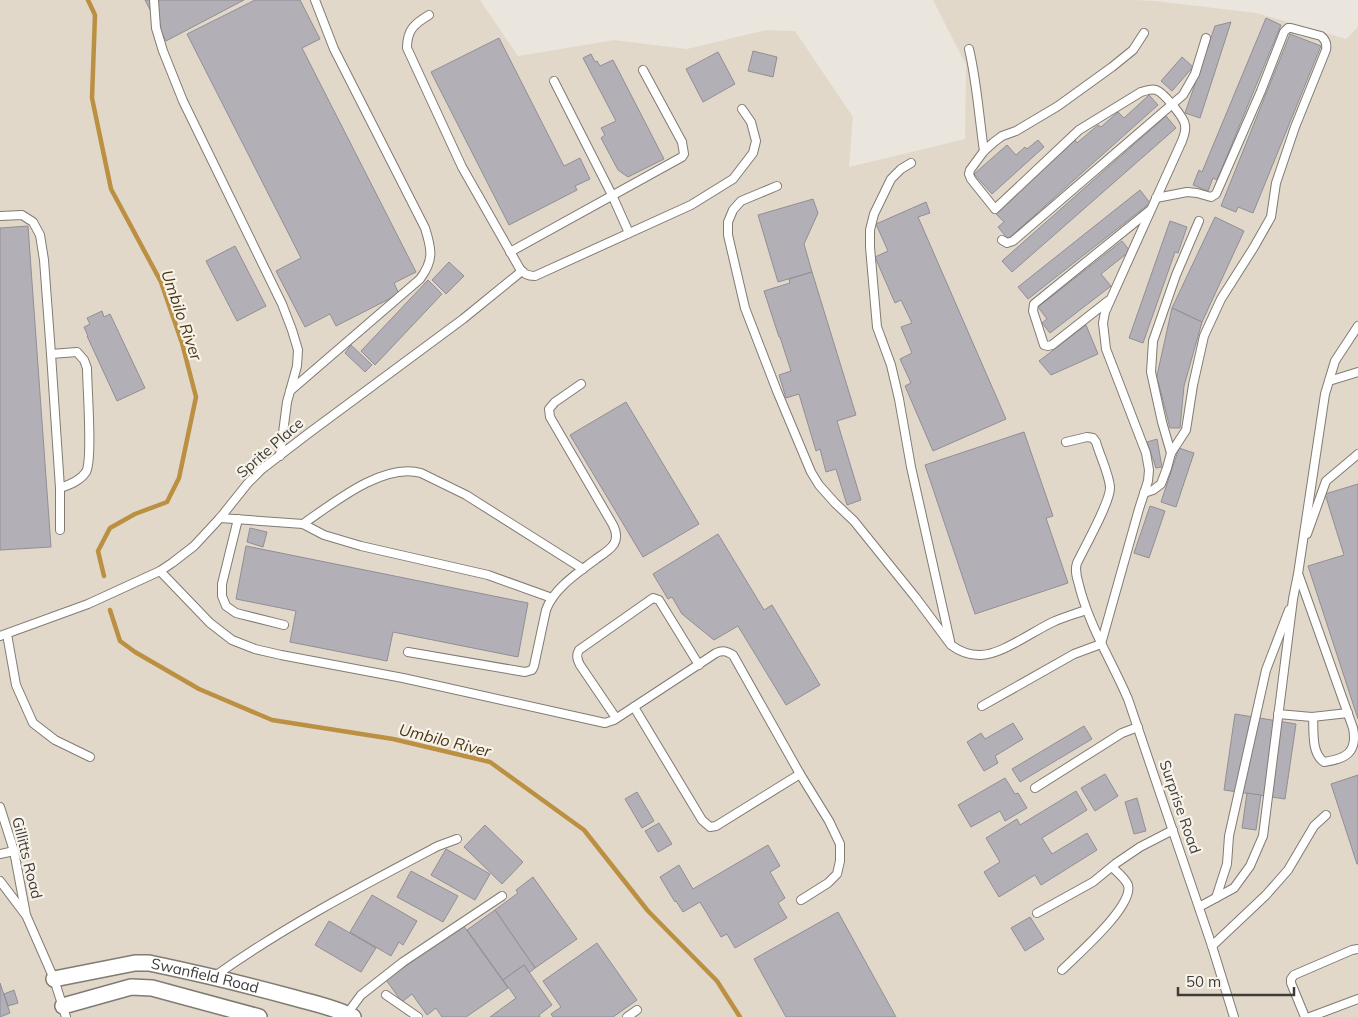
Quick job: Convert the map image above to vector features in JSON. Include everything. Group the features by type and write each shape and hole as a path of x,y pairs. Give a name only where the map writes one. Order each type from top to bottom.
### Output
{"street":[{"name":"Swanfield Road","path":"54,979 135,963 149,963 264,990 350,1015"},
{"name":"Swanfield Road","path":"64,1012 131,987 152,988 259,1017"},
{"path":"259,1017 264,990"}],"lane":[{"path":"154,0 153,8 156,28 183,101 282,304 298,350 297,366 290,391 280,456"},
{"path":"290,391 420,279 426,270 431,256 425,228 334,50 315,0"},
{"path":"429,15 417,22 410,31 406,38 406,48 462,167 510,252 525,274 535,276 691,205 733,179 753,153 756,140 751,122 742,108"},
{"path":"1144,493 1153,490 1160,484 1171,453 1186,430 1193,385 1204,336 1220,299 1271,217 1276,183 1295,127 1326,50 1327,44 1324,38 1291,28 1284,32 1261,91 1216,194 1211,197 1187,192 1156,198"},
{"path":"982,706 1074,654 1101,644 1148,481 1149,470 1146,453 1106,349 1103,323 1110,300 1182,141 1186,128 1181,115 1172,104 1160,92 1154,89 1141,92 1080,130 995,209 970,176 970,170 984,151 1002,136 1016,131 1058,106 1112,67 1133,50 1144,33"},
{"path":"1002,240 1008,243 1013,241 1183,95 1195,74 1206,38"},
{"path":"969,49 979,104 984,151"},
{"path":"510,252 682,158 684,154 682,142 643,70"},
{"path":"554,81 612,195 628,233"},
{"path":"911,163 901,169 891,179 874,214 870,230 870,247 877,327 890,365 898,399 911,467 951,645"},
{"path":"777,186 741,201 733,210 728,222 728,235 745,308 811,472 819,484 854,521 951,645 958,650 981,656 995,652 1053,622 1086,610"},
{"path":"1110,300 1052,345 1044,345 1033,310 1034,304 1151,210"},
{"path":"0,216 22,215 33,222 40,235 52,354 60,488 60,530"},
{"path":"1171,453 1151,372 1153,341 1176,275 1199,221"},
{"name":"Sprite Place","path":"4,635 88,604 160,571 172,563 194,546 262,469 463,319 522,271"},
{"path":"1199,907 1234,888 1250,866 1263,836 1293,599 1326,394 1335,361 1358,326"},
{"path":"52,354 77,352 84,360 86,368 89,457 86,472 79,479 60,488"},
{"path":"1330,381 1358,372"},
{"path":"408,652 525,672 532,670 546,610 550,601 558,591 614,544 616,532 614,524 550,417 549,409 555,402 581,384"},
{"name":"Surprise Road","path":"1066,442 1087,437 1094,438 1109,480 1110,490 1106,503 1075,568 1086,610 1119,678 1138,727 1234,1017"},
{"path":"1301,553 1326,481 1358,454"},
{"path":"303,524 351,491 372,480 400,471 413,470 466,495 583,570"},
{"path":"220,518 303,524 324,535 361,546 488,575 552,598"},
{"path":"238,519 222,584 222,596 226,606 236,612 284,625"},
{"path":"160,571 210,623 232,640 256,649 412,680 604,723 616,718 722,651 728,651 836,834 840,844 841,853 837,874 828,883 800,900"},
{"path":"1298,574 1356,738 1354,748 1344,758 1324,762 1320,759 1316,751 1314,738 1314,717"},
{"path":"616,718 580,664 577,656 580,650 653,598 658,598 699,665"},
{"path":"1216,898 1226,864 1229,836 1266,670 1293,599"},
{"path":"4,635 16,685 34,723 55,740 90,757"},
{"path":"634,707 702,820 710,827 716,826 800,774"},
{"path":"1278,714 1314,717 1348,713"},
{"path":"1035,788 1122,733 1138,727"},
{"name":"Gillitts Road","path":"0,807 14,852 26,915 54,979 64,1012"},
{"path":"1212,946 1266,895 1288,870 1314,826 1326,816"},
{"path":"1037,914 1093,882 1140,847 1173,830"},
{"path":"213,977 246,954 325,906 438,846 457,839"},
{"path":"0,854 14,852"},
{"path":"1062,970 1113,920 1125,900 1128,886 1112,867"},
{"name":"Gillitts Road","path":"0,881 26,915"},
{"path":"350,1015 361,995 396,968 502,896"},
{"path":"1305,1017 1292,983 1291,979 1294,975 1358,949"},
{"path":"386,995 418,1017"},
{"path":"1310,1017 1358,999"},
{"path":"627,1017 637,1010"}],"shaded area":[{"path":"0,0 480,0 518,56 614,40 687,49 766,30 795,31 853,117 849,167 965,139 966,65 933,0 1155,1 1257,13 1346,39 1358,27 1358,1017 0,1017"}],"building":[{"path":"145,0 244,0 166,41"},
{"path":"255,0 300,0 320,39 302,48 416,272 394,283 399,294 336,326 330,314 305,327 276,271 301,258 187,34"},
{"path":"1266,18 1281,25 1217,180 1213,178 1208,191 1193,185 1199,170 1202,172"},
{"path":"1231,22 1200,118 1185,113 1215,26"},
{"path":"1290,34 1321,46 1253,213 1238,207 1236,212 1221,206"},
{"path":"499,38 564,166 580,158 590,179 575,186 577,190 509,225 431,72"},
{"path":"753,51 777,57 773,77 748,71"},
{"path":"718,52 735,84 703,102 686,69"},
{"path":"591,54 595,62 597,61 600,66 613,60 664,159 628,177 618,170 601,138 605,135 601,128 616,121 583,58"},
{"path":"1182,57 1193,67 1172,91 1161,81"},
{"path":"1149,95 1158,105 1008,239 998,227 1004,222 994,212 1075,140 1077,143 1098,125 1101,127 1118,112 1124,118"},
{"path":"1166,116 1176,128 1012,272 1002,261"},
{"path":"1038,140 1044,147 992,194 974,174 1007,145 1016,155 1025,147 1027,149"},
{"path":"1140,190 1150,203 1028,299 1018,287"},
{"path":"813,199 818,213 804,244 812,272 778,282 758,215"},
{"path":"926,202 930,213 918,217 1006,419 933,451 905,386 911,383 900,359 912,353 901,327 912,323 901,300 895,303 875,257 888,251 876,224"},
{"path":"1215,217 1244,231 1202,322 1172,308"},
{"path":"1170,221 1187,227 1178,253 1175,252 1143,343 1129,338"},
{"path":"28,226 51,547 0,550 0,228"},
{"path":"1122,241 1130,251 1101,274 1111,286 1050,333 1042,323 1047,319 1038,307"},
{"path":"235,246 266,306 237,321 206,261"},
{"path":"449,262 464,276 446,294 432,280"},
{"path":"812,272 856,415 837,421 861,500 847,505 836,469 826,472 820,449 816,451 799,394 786,398 779,375 791,371 764,291 790,283 789,279"},
{"path":"428,280 442,294 375,365 361,351"},
{"path":"1172,308 1202,322 1184,386 1180,428 1170,428 1158,381 1156,380"},
{"path":"102,311 104,317 110,314 145,388 117,401 84,327 90,324 87,318"},
{"path":"1086,325 1098,354 1051,375 1039,361"},
{"path":"351,345 372,365 365,372 345,353"},
{"path":"626,402 699,524 643,557 570,435"},
{"path":"1024,432 1053,516 1046,518 1068,583 975,614 925,465"},
{"path":"1157,439 1162,467 1156,468 1147,442"},
{"path":"1179,448 1194,453 1176,507 1161,502"},
{"path":"1358,484 1358,719 1308,566 1344,555 1325,494"},
{"path":"1150,506 1165,511 1149,558 1134,553"},
{"path":"250,528 267,532 263,547 247,542"},
{"path":"718,534 764,610 772,605 820,685 786,705 738,626 714,640 682,614 672,597 668,599 653,574"},
{"path":"246,546 528,603 518,657 393,632 387,661 290,642 296,611 236,599"},
{"path":"1235,714 1296,724 1285,799 1224,790"},
{"path":"1013,723 1023,739 995,756 998,763 984,771 967,742 981,733 985,739"},
{"path":"1084,726 1092,739 1020,782 1012,769"},
{"path":"1105,774 1118,796 1095,811 1081,788"},
{"path":"1358,775 1358,864 1357,864 1331,784"},
{"path":"1005,778 1015,794 1018,793 1027,808 1005,821 1000,811 971,827 958,805"},
{"path":"1076,791 1087,810 1042,838 1052,854 1087,833 1097,850 1041,885 1035,875 999,897 984,872 1000,862 986,838 1017,819 1020,825"},
{"path":"637,792 654,821 642,828 625,799"},
{"path":"1247,793 1261,795 1256,830 1242,828"},
{"path":"1137,798 1146,831 1134,834 1125,802"},
{"path":"659,823 672,844 658,852 645,831"},
{"path":"485,825 523,862 502,884 464,847"},
{"path":"768,845 780,866 770,872 785,898 778,903 787,918 735,948 727,934 721,937 700,902 683,912 660,877 679,865 693,889"},
{"path":"446,849 490,874 475,900 431,875"},
{"path":"411,871 458,896 443,922 397,897"},
{"path":"533,877 577,939 535,968 495,910 518,893 516,890"},
{"path":"372,895 417,921 403,945 399,942 391,956 350,932"},
{"path":"495,910 535,968 529,973 524,965 503,980 467,930"},
{"path":"838,912 896,1017 786,1017 754,959"},
{"path":"1030,917 1044,939 1025,951 1011,928"},
{"path":"329,921 376,948 361,972 315,945"},
{"path":"463,925 508,988 466,1017 442,1017 436,1008 427,1015 412,994 402,1002 386,980"},
{"path":"597,943 637,1000 613,1017 553,1017 551,1014 561,1007 543,981"},
{"path":"524,965 552,1005 539,1015 540,1017 490,1017 516,998 503,980"},
{"path":"0,983 10,1013 0,1017"},
{"path":"14,990 18,1003 8,1006 4,994"}],"waterway":[{"name":"Umbilo River","path":"88,0 95,15 92,98 111,189 161,282 182,343 196,397 179,478 167,502 135,514 110,528 98,551 104,576"},
{"name":"Umbilo River","path":"110,610 120,641 135,652 199,689 272,720 393,739 490,762 584,830 648,911 717,981 740,1017"}]}
